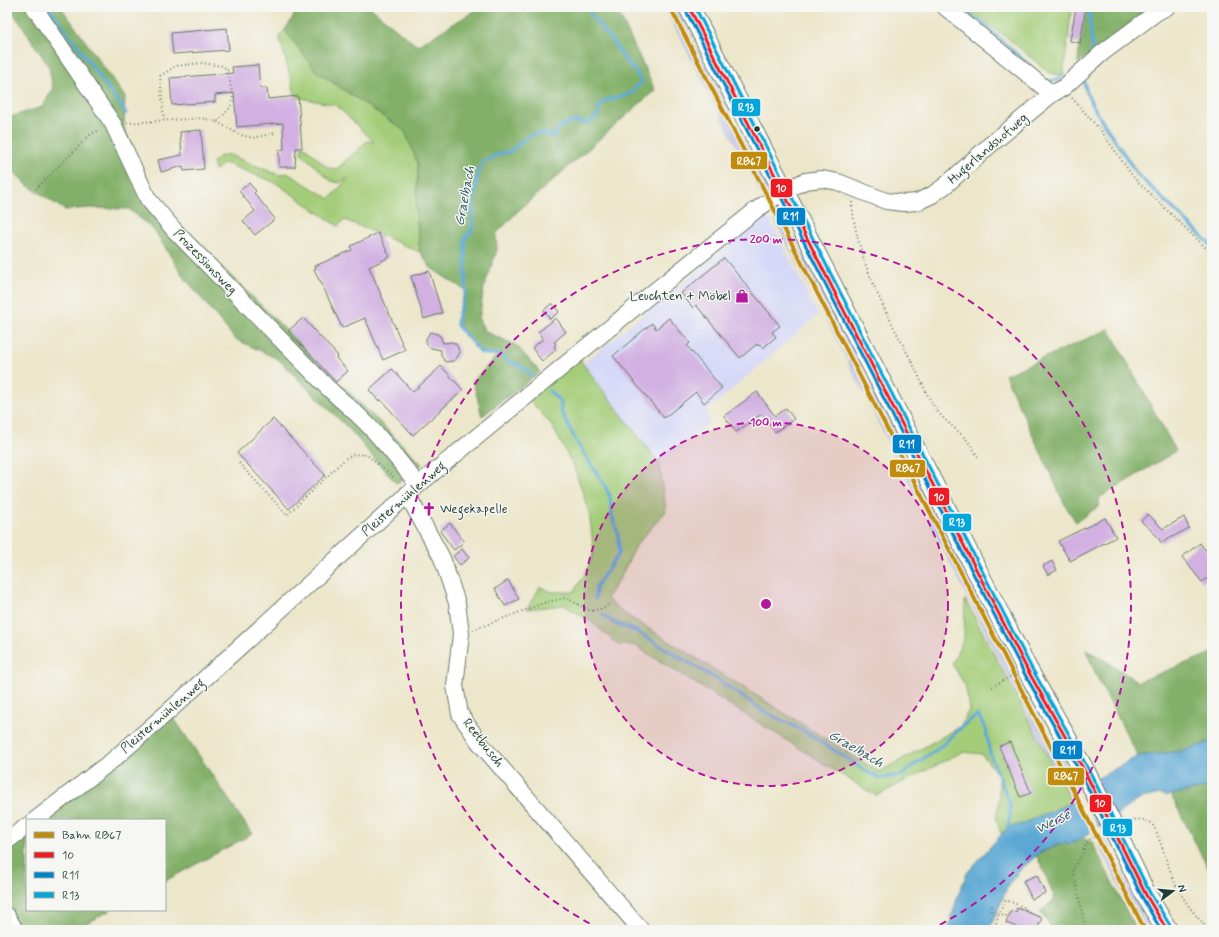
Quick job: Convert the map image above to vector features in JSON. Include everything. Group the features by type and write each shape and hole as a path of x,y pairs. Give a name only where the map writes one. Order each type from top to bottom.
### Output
{"main road":[{"path":"689,7 1027,669 1085,772 1122,828 1146,895 1166,930"}],"street":[{"name":"Prozessionsweg","path":"34,7 114,124 148,199 175,231 332,392 360,417 412,485"},
{"path":"945,7 1058,91"},
{"name":"Hugerlandshofweg","path":"784,191 805,181 822,179 838,182 886,201 904,203 917,202 932,195 946,185 990,144 1058,91 1102,54 1157,12 1167,7"},
{"name":"Pleistermühlenweg","path":"36,819 114,759 169,711 412,485 756,210 784,191"},
{"name":"Reetbusch","path":"412,485 442,558 457,603 461,634 455,686 460,714 479,742 641,930"},
{"path":"7,841 26,827"},
{"path":"7,916 15,930"}],"path":[{"path":"164,121 160,76 176,66 201,63 223,66 228,71 233,97 230,108 217,122"},
{"path":"1058,91 1102,132 1134,178 1212,254"},
{"path":"114,124 202,118 217,122 238,134 253,138 276,133"},
{"path":"36,189 91,134 95,132"},
{"path":"854,220 861,251 868,270 905,350 937,411 951,426 966,438 978,457"},
{"path":"239,463 287,515 345,459 354,454 367,455 393,478 412,485"},
{"path":"461,634 546,602 566,598 591,611 604,608 611,603"},
{"path":"992,687 1027,669"},
{"path":"1122,828 1136,819 1150,822 1154,826 1158,833 1176,885 1183,898 1209,930"},
{"path":"1086,843 1074,870 1086,930"},
{"path":"995,930 999,913 1006,900 1026,908 1025,911"},
{"path":"989,914 992,906"},
{"path":"991,910 1009,917"}],"shaded area":[{"path":"664,7 676,7 829,302 1044,724 1080,788 1068,795 822,312"},
{"path":"767,214 818,315 708,410 709,424 659,463 583,364"},
{"path":"1105,839 1151,930 1141,930 1097,842"}],"green space":[{"path":"9,7 61,7 125,97 124,128 158,204 422,464 411,476 396,483 352,432 278,359 235,339 183,276 154,230 129,209 89,208 65,210 27,185 7,165 7,118 42,107 53,89 49,67"},
{"path":"299,7 370,7 417,46 481,7 616,7 655,90 518,211 496,234 497,250 484,287 479,320 486,332 516,345 540,372 482,416 473,381 497,356 481,353 457,325 458,316 466,291 431,268 420,252 416,212 418,164 405,131 316,71 285,30"},
{"path":"963,7 1072,7 1063,76 1048,72 1005,36"},
{"path":"1082,7 1155,7 1078,63"},
{"path":"285,30 316,71 405,131 418,164 416,212 420,252 345,220 338,226 276,183 225,163 215,170 213,162 217,158 227,154 279,175 287,173 330,199 348,178 340,183 331,181 301,153 303,145 328,168 337,169 367,141 374,142 336,105 296,97 279,36"},
{"path":"1109,329 1176,451 1099,498 1099,506 1076,522 1065,505 1005,375"},
{"path":"576,355 659,463 666,511 637,544 619,580 606,598 622,612 879,772 960,727 970,708 965,685 952,664 964,638 965,599 1072,802 1022,824 1008,827 1001,834 996,819 999,800 999,776 982,754 962,752 876,796 634,645 618,645 593,623 564,605 527,609 540,587 552,592 574,592 586,572 594,552 589,512 574,467 551,424 526,396"},
{"path":"1086,650 1100,657 1138,682 1212,653 1212,741 1183,751 1138,756 1096,675"},
{"path":"169,711 252,834 166,880 166,819 36,819"},
{"path":"1212,786 1212,876 1171,795"},
{"path":"26,827 26,911 109,911 73,930 15,930 7,916 7,841"},
{"path":"1082,838 1092,842 1136,930 1052,930 1040,912 1055,899 1036,855 1066,842 1068,845"}],"water":[{"name":"Werse","path":"1212,741 1212,786 1166,796 1161,794 1142,798 1123,810 1110,821 1096,828 1082,838 1068,845 1066,842 1041,852 1022,868 1009,884 989,930 948,930 957,898 967,873 1008,827 1022,824 1072,802 1081,795 1093,781 1138,756 1183,751"}],"pier":[{"path":"1081,793 1099,829 1092,833 1074,798"}],"building":[{"path":"1076,7 1086,7 1080,43 1070,41"},
{"path":"227,28 229,50 173,54 171,33"},
{"path":"258,65 260,88 267,88 268,99 298,96 302,148 296,148 295,167 279,167 279,150 284,149 283,123 237,127 234,93 215,95 215,102 172,105 170,78 233,73 232,67"},
{"path":"201,130 204,169 184,171 183,166 161,172 158,160 182,155 180,132"},
{"path":"249,183 256,191 254,193 275,219 255,235 243,221 255,211 239,191"},
{"path":"378,233 390,257 369,267 405,350 383,360 365,318 342,328 314,269 316,268 315,266 352,250 351,246"},
{"path":"724,258 780,326 772,332 776,337 763,348 760,344 758,346 757,344 740,358 696,305 693,308 681,293"},
{"path":"429,271 442,313 424,319 411,276"},
{"path":"552,303 559,312 550,319 544,310"},
{"path":"303,318 338,356 336,358 348,371 336,382 288,331"},
{"path":"556,318 566,332 554,342 556,344 554,346 556,350 542,361 532,348 543,339 538,332"},
{"path":"669,318 690,343 687,346 722,388 704,403 696,392 664,418 613,356 652,323 656,329"},
{"path":"430,332 440,336 443,343 455,343 460,352 456,359 445,362 441,355 441,350 428,346 426,339"},
{"path":"441,366 463,390 413,435 380,399 379,401 369,390 392,369 413,392"},
{"path":"757,392 775,416 786,408 794,419 775,432 762,414 736,432 724,416"},
{"path":"273,419 325,475 289,509 237,453"},
{"path":"1148,514 1163,529 1184,517 1189,528 1161,543 1158,537 1141,521"},
{"path":"1105,518 1116,537 1070,561 1058,541"},
{"path":"450,523 464,542 454,550 440,531"},
{"path":"1200,543 1205,550 1212,545 1212,575 1202,582 1182,557"},
{"path":"462,549 469,558 460,565 453,556"},
{"path":"1052,561 1057,570 1048,575 1043,566"},
{"path":"508,580 519,599 505,606 495,589"},
{"path":"1010,742 1031,793 1020,797 999,746"},
{"path":"1037,875 1045,893 1032,899 1023,881"},
{"path":"1017,908 1042,918 1037,930 1015,930 1016,927 1006,923 1011,911 1016,912"}],"waterway":[{"path":"49,7 126,113"},
{"name":"Graelbach","path":"531,375 523,367 509,362 500,355 481,353 457,325 458,316 466,291 465,238 472,230 474,196 481,163 499,154 509,152 530,135 542,133 553,136 561,126 576,121 586,124 598,116 600,105 607,100 630,94 642,81 591,15 588,7"},
{"path":"958,7 987,27 1033,69"},
{"path":"1091,55 1093,54 1089,13 1092,7"},
{"path":"1047,81 1056,80 1063,75"},
{"path":"1084,82 1088,96 1097,113 1137,174 1212,246"},
{"name":"Graelbach","path":"549,391 561,402 561,411 576,441 610,496 612,516 618,534 619,553 596,587 595,599"},
{"name":"Graelbach","path":"602,614 612,622 636,631 720,681 763,711 804,731 866,771 880,778 903,775 914,765 940,747 966,723 978,715 986,730 990,753 1010,805 1009,831"}],"rail line":[{"name":"RB67","path":"670,7 1145,930"}],"transit line":[{"name":"10","path":"689,7 1027,669 1085,772 1146,895 1167,930"},
{"name":"R13","path":"695,7 1031,667 1089,770 1150,893 1171,927"},
{"name":"R11","path":"685,9 1023,671 1081,774 1142,897 1161,930"}],"place":[{"name":"Leuchten + Möbel","path":"742,296"},
{"name":"Wegekapelle","path":"429,509"}]}
